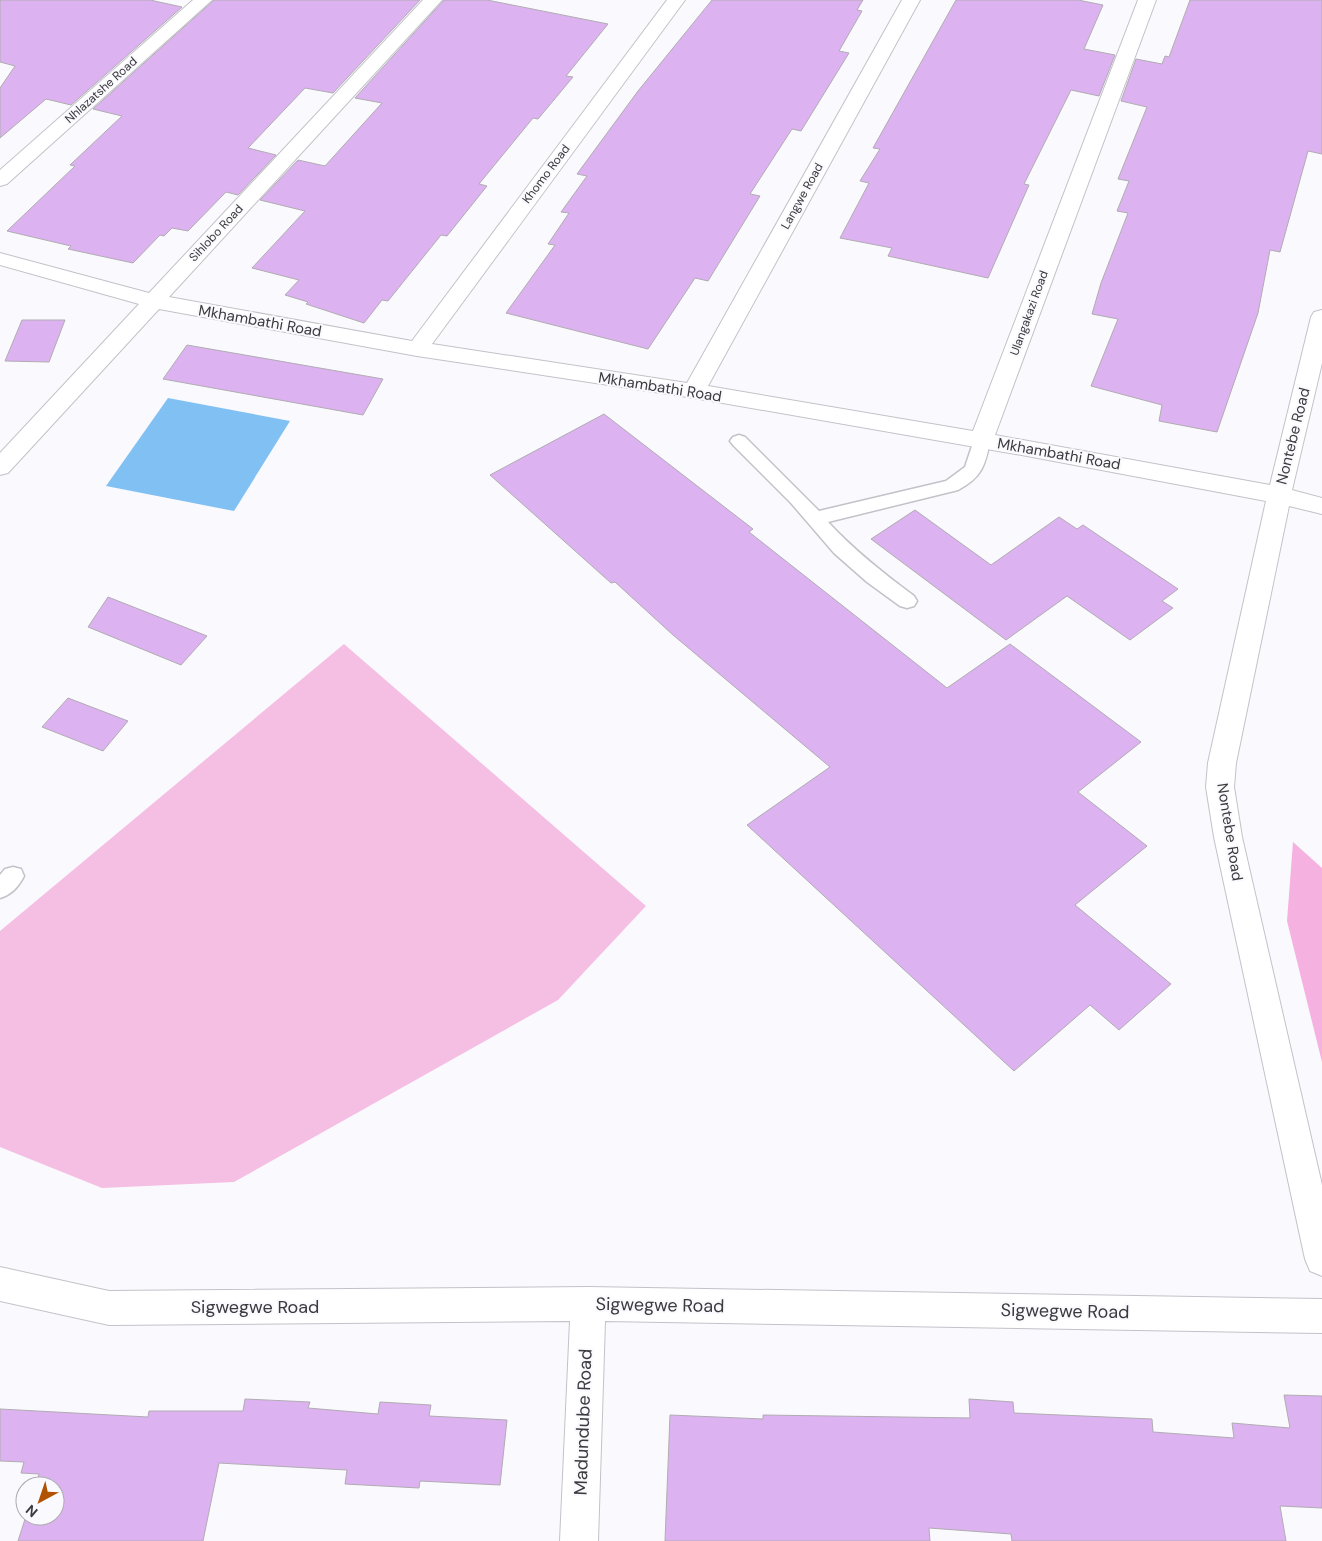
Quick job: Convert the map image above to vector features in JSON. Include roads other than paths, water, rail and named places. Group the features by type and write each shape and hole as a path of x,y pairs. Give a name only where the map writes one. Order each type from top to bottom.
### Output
{"street":[{"name":"Nhlazatshe Road","path":"0,180 203,0"},
{"name":"Sihlobo Road","path":"0,466 433,0"},
{"name":"Khomo Road","path":"417,349 676,0"},
{"name":"Langwe Road","path":"694,391 911,0"},
{"name":"Ulangakazi Road","path":"981,441 1147,0"},
{"name":"Mkhambathi Road","path":"0,259 153,301 417,349 694,391 981,441 1279,495 1322,506"},
{"name":"Nontebe Road","path":"1322,317 1279,495 1222,763 1220,787 1228,837 1322,1259"},
{"name":"Sigwegwe Road","path":"0,1284 109,1308 588,1304 1322,1316"},
{"name":"Madundube Road","path":"579,1541 588,1304"}],"lane":[{"path":"739,441 816,518 855,561 908,601"},
{"name":"Ulangakazi Road","path":"816,518 952,486 968,478 974,469 981,441"}],"water":[{"path":"168,398 290,421 234,511 106,486"}]}
